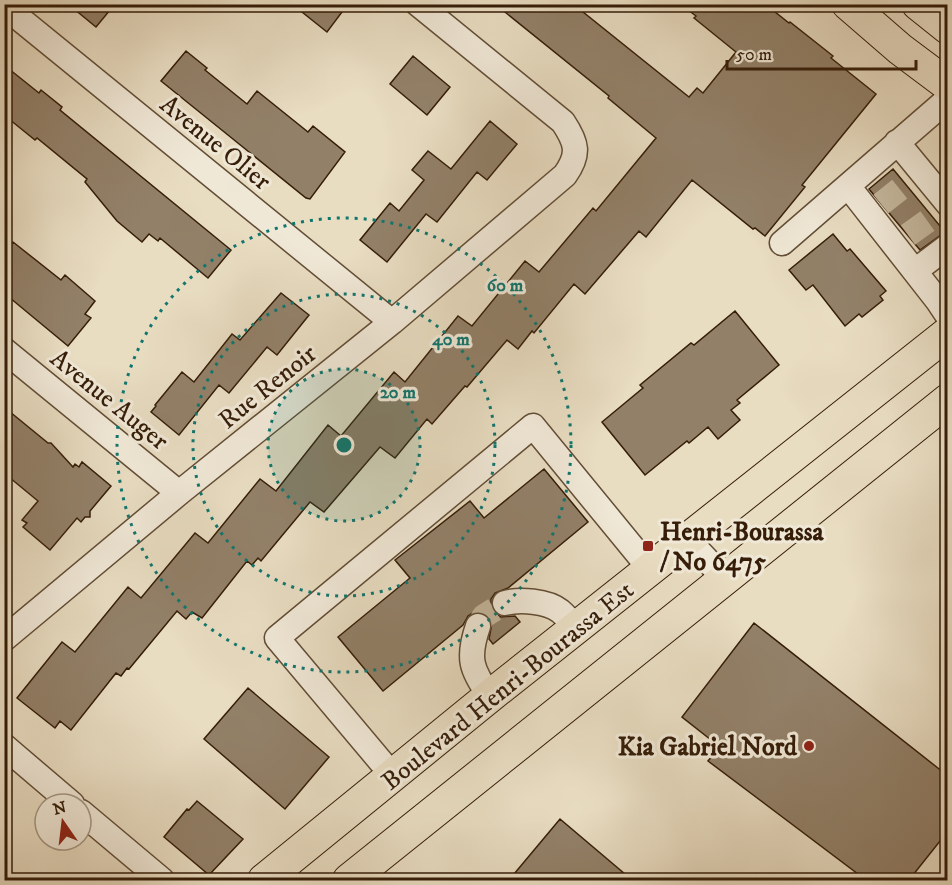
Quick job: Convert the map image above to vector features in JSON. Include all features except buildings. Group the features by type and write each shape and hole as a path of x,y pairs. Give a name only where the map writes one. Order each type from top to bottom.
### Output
{"main road":[{"path":"918,4 948,28"},
{"path":"862,9 900,49 948,85"},
{"name":"Boulevard Henri-Bourassa Est","path":"264,880 490,696 948,333"},
{"name":"Boulevard Henri-Bourassa Est","path":"349,880 948,400"}],"street":[{"name":"Rue Renoir","path":"4,639 179,493 392,322 564,175 573,164 576,151 572,135 562,122 418,4"},
{"name":"Avenue Olier","path":"4,6 392,322"},
{"path":"782,243 948,99"},
{"path":"897,142 914,178 943,209"},
{"path":"848,186 876,208 901,240 915,271 948,316"},
{"path":"915,271 948,246"},
{"name":"Avenue Auger","path":"4,350 179,493"},
{"path":"393,776 277,638 533,426 651,570"},
{"path":"688,540 725,579"},
{"path":"505,603 526,601 559,610 577,629"},
{"path":"478,626 472,650 473,666 475,676 490,696"},
{"path":"4,746 58,792"},
{"path":"93,822 162,880"}],"tunnel":[{"path":"881,204 906,184"},
{"path":"908,235 933,217"},
{"path":"478,626 484,616 505,603"}],"place":[{"name":"Henri-Bourassa / No 6475","path":"648,546"},
{"name":"Kia Gabriel Nord","path":"809,746"}]}
